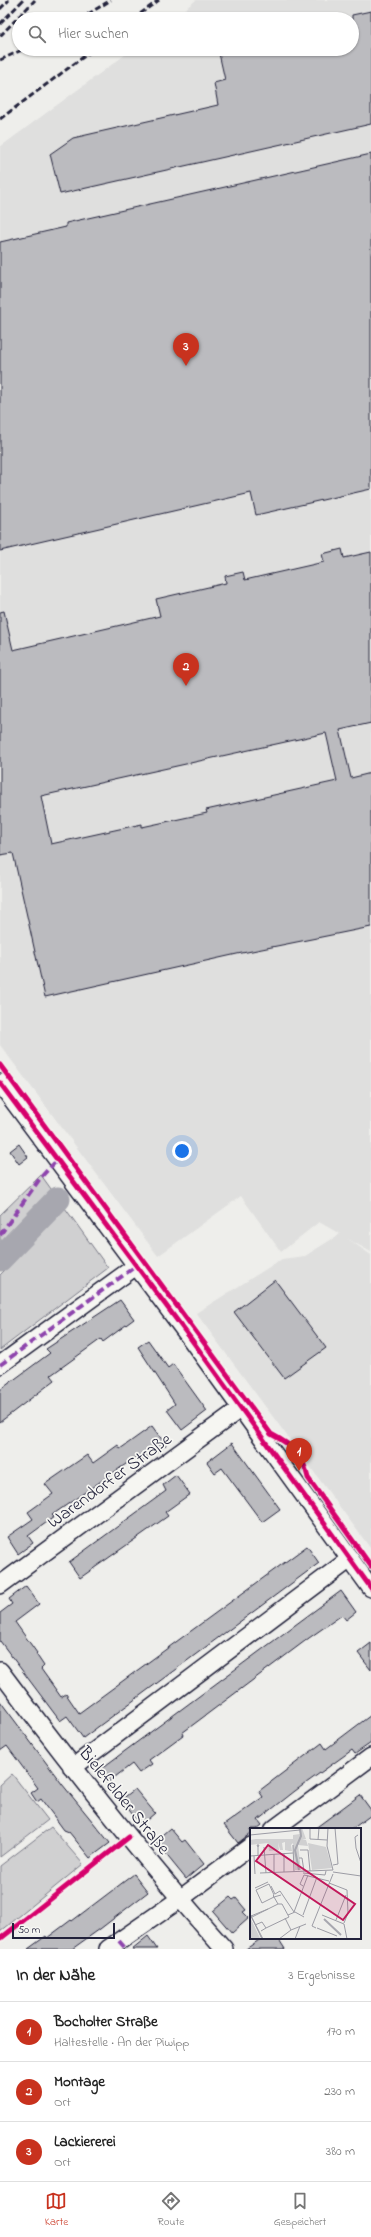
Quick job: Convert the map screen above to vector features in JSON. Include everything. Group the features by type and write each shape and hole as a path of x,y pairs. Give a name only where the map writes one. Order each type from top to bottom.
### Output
{"street":[{"path":"0,1083 241,1408 371,1588"},
{"path":"0,1365 136,1266"},
{"name":"Warendorfer Straße","path":"0,1585 241,1408"},
{"path":"72,1768 350,1559"},
{"name":"Bielefelder Straße","path":"0,1671 72,1768 180,1899 224,1949"},
{"path":"275,1828 371,1757"},
{"path":"108,1949 180,1899 250,1847"}],"shaded area":[{"path":"196,0 371,0 371,1252 348,1239 371,1255 371,1549 196,1313 282,1259 305,1256 340,1234 319,1222 281,1252 241,1196 158,1256 0,1045 0,147 124,56 359,56 359,12 181,12"},
{"path":"41,1175 64,1207 0,1271 0,1215"},
{"path":"65,1208 108,1268 0,1350 0,1275"},
{"path":"12,1774 48,1820 0,1857 0,1785"},
{"path":"51,1827 83,1864 0,1932 0,1866"}],"building":[{"path":"371,11 371,124 60,194 50,154 73,138 218,105 214,83 225,80 220,56 359,56 359,14"},
{"path":"371,154 371,489 256,515 251,493 0,551 0,242 66,227 66,223"},
{"path":"342,549 344,558 371,552 371,723 340,730 351,778 371,773 371,927 237,954 45,997 13,853 0,855 0,612 4,611 13,650 160,616 156,599 226,583 225,576 243,572 245,580 324,562 322,554","holes":["326,733 337,781 206,810 207,813 142,827 142,824 51,844 41,796"]},
{"path":"19,1144 28,1157 19,1164 10,1151"},
{"path":"275,1280 326,1348 284,1378 234,1312"},
{"path":"120,1300 134,1319 103,1342 101,1339 51,1375 55,1380 0,1422 0,1390 50,1353 46,1349"},
{"path":"148,1340 168,1368 173,1364 207,1411 182,1430 167,1410 175,1404 138,1347"},
{"path":"152,1426 166,1445 143,1461 139,1455 52,1515 54,1517 28,1536 33,1543 18,1554 7,1537 33,1519 28,1512 53,1494 45,1484 87,1455 93,1463 118,1445 120,1449"},
{"path":"232,1443 280,1509 262,1522 222,1468 215,1473 207,1462"},
{"path":"176,1475 190,1494 165,1512 168,1516 80,1578 69,1562 166,1491 163,1485"},
{"path":"307,1546 319,1563 83,1738 67,1716 60,1721 0,1641 0,1613 12,1604 9,1599 26,1586 39,1604 15,1622 37,1653 36,1654 44,1666 41,1669 61,1697 66,1694 79,1713"},
{"path":"341,1591 356,1612 346,1620 342,1615 309,1638 182,1733 183,1735 149,1760 152,1764 139,1773 132,1764 107,1783 98,1771"},
{"path":"371,1643 371,1670 358,1653"},
{"path":"0,1701 62,1784 110,1843 90,1858 69,1832 64,1830 41,1799 37,1802 31,1793 38,1788 7,1746 0,1751"},
{"path":"371,1715 371,1743 355,1754 352,1750 295,1791 258,1820 262,1825 258,1828 250,1828 250,1834 238,1843 224,1825 263,1797 259,1791 322,1743 326,1749"},
{"path":"135,1789 155,1813 141,1825 121,1800"},
{"path":"360,1795 371,1810 371,1815 353,1828 315,1828"},
{"path":"170,1828 182,1842 185,1840 204,1864 186,1879 155,1841"},
{"path":"134,1874 148,1892 72,1949 28,1949 46,1936 47,1938 71,1920 72,1921"},
{"path":"230,1897 233,1900 236,1898 246,1910 243,1912 249,1918 232,1933 213,1911"},
{"path":"148,1936 157,1949 132,1949"},
{"path":"261,1939 279,1939 285,1949 246,1949"}],"waterway":[{"path":"0,1259 58,1199"}],"railway":[{"path":"0,9 9,0"},
{"path":"0,24 23,0"},
{"path":"23,12 35,0"},
{"path":"91,12 111,0"},
{"path":"143,12 159,0"},
{"path":"0,36 12,24"},
{"path":"0,60 12,54"},
{"path":"0,119 85,56"}],"marked path":[{"path":"0,1235 41,1177 59,1158"},
{"path":"0,1365 136,1266"},
{"path":"119,1941 126,1949"}],"cycle path":[{"path":"0,1065 271,1434 291,1446 300,1456 308,1478 371,1566"},
{"path":"0,1083 191,1339 371,1588"},
{"path":"0,1939 129,1837"}],"place":[{"name":"Lackiererei","path":"186,366"},
{"name":"Montage","path":"186,686"},
{"name":"Bocholter Straße","path":"299,1471"}]}
